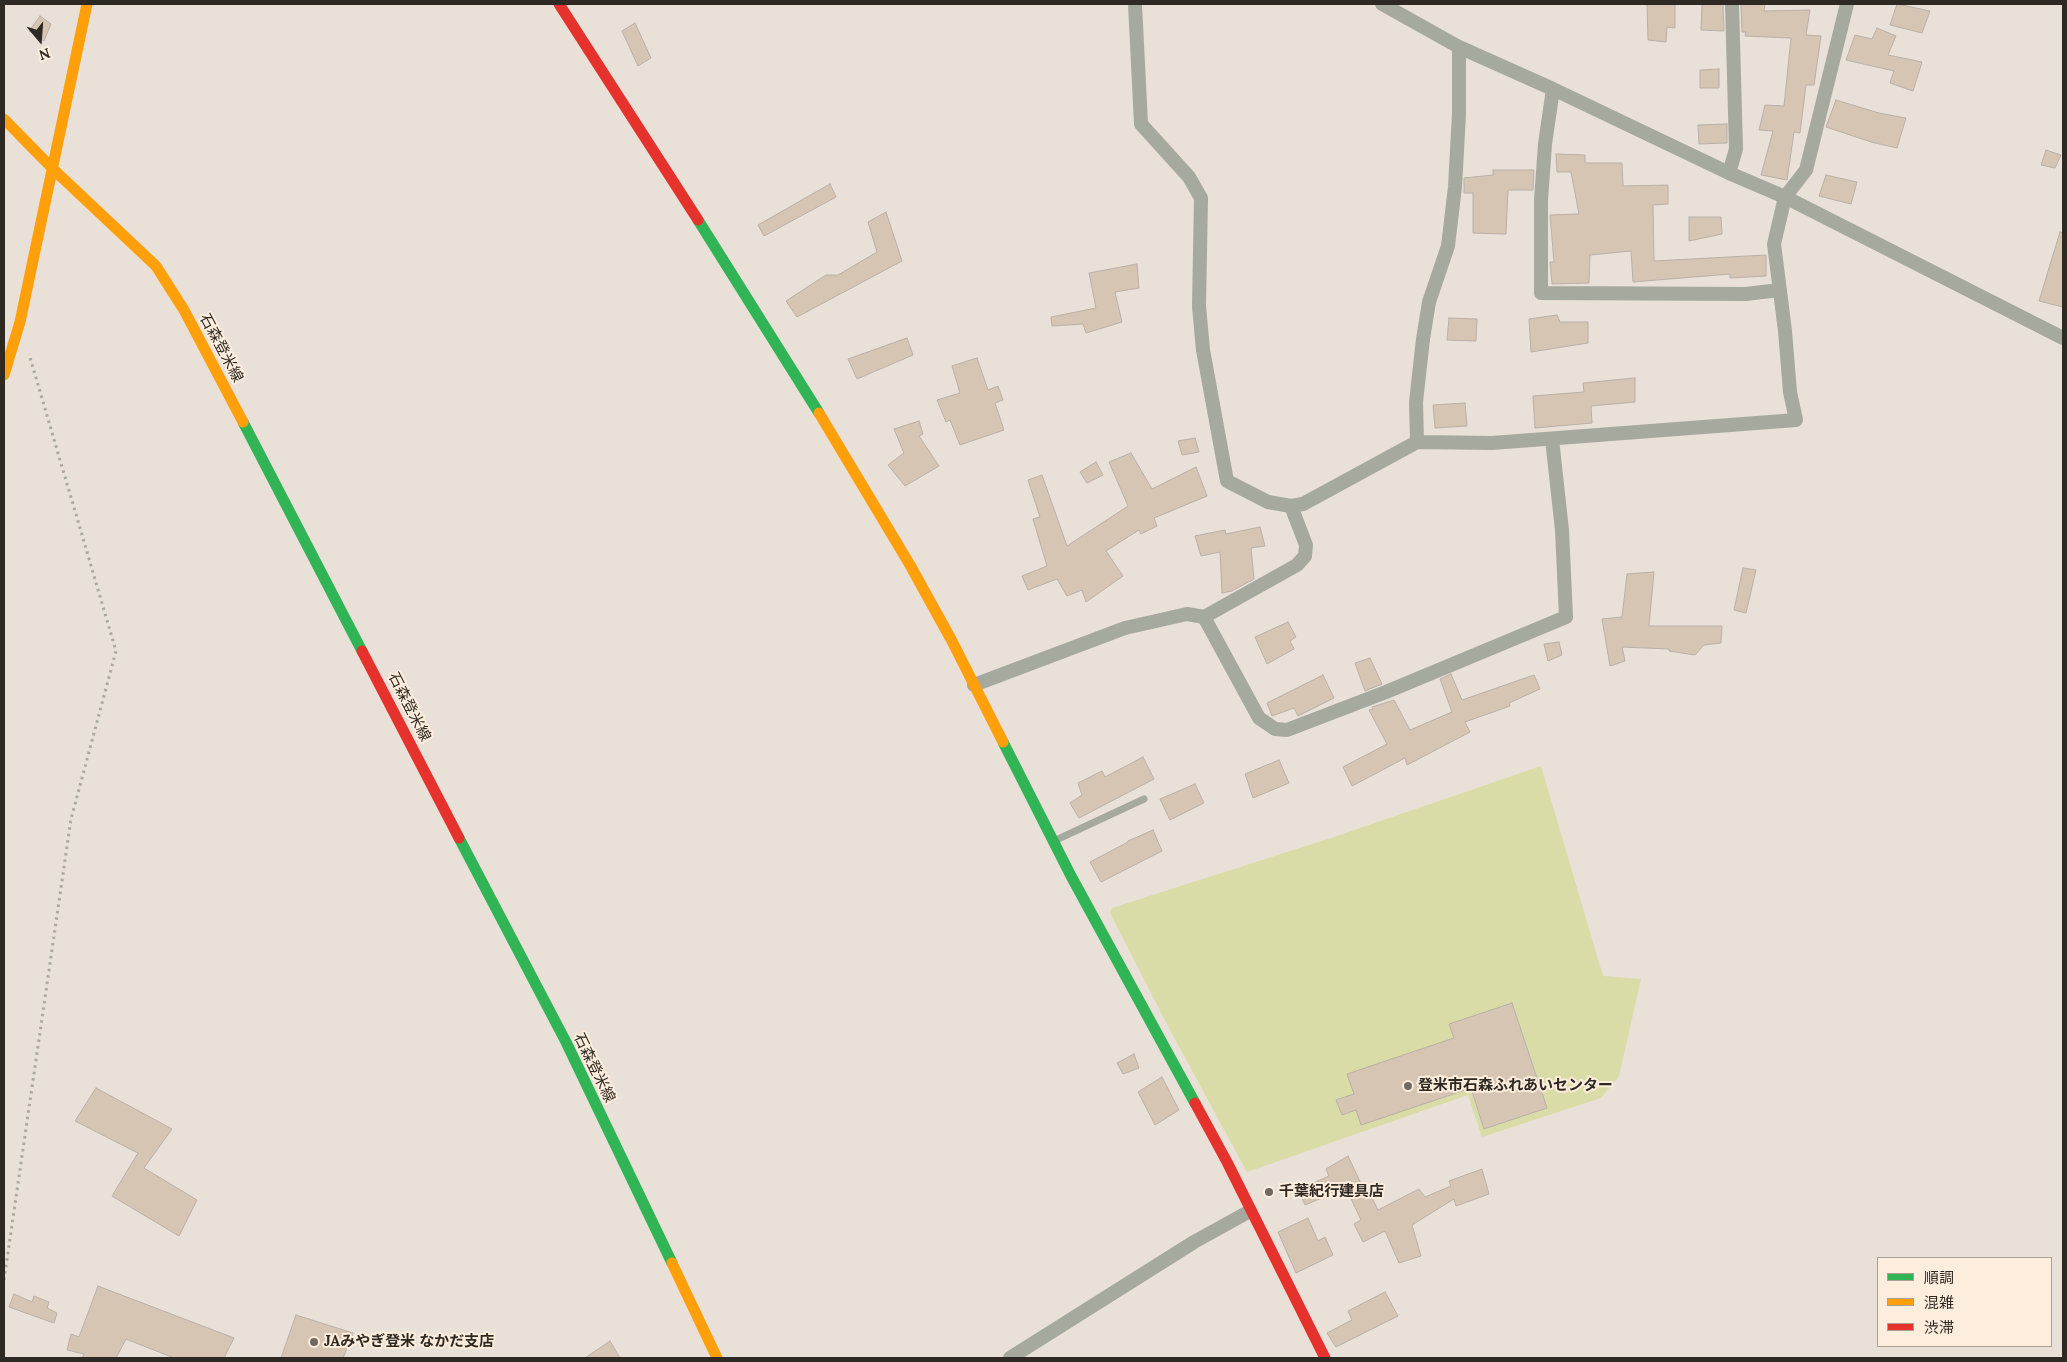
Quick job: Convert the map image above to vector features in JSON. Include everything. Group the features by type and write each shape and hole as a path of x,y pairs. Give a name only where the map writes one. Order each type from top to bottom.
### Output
{"street":[{"path":"4,375 20,322 87,4"},
{"path":"559,4 803,385 910,565 952,641 1053,842 1227,1162 1325,1358"},
{"path":"1135,4 1141,124 1189,177 1201,198 1199,306 1203,350 1227,481 1268,502 1291,506 1303,504 1417,442 1492,443 1796,420 1790,392 1785,331 1774,244 1785,197 1806,170 1846,4"},
{"path":"1382,4 1459,47 1554,89 1729,173 1785,197 2063,338"},
{"path":"1729,173 1736,149 1732,4"},
{"path":"1417,442 1416,402 1423,339 1429,302 1448,246 1455,187 1459,114 1459,47"},
{"path":"1554,89 1545,144 1541,200 1541,293 1746,294 1779,290"},
{"name":"石森登米線","path":"4,119 53,169 156,266 192,325 566,1042 717,1358"},
{"path":"1204,617 1259,718 1275,729 1287,730 1386,692 1566,617 1562,530 1552,439"},
{"path":"974,685 1125,628 1187,614 1204,617 1297,565 1304,556 1306,545 1291,506"},
{"path":"1010,1358 1186,1246 1250,1211"}],"lane":[{"path":"1053,842 1144,799"}],"path":[{"path":"4,1280 71,819 116,651 28,350"}],"green space":[{"path":"1541,766 1603,976 1641,979 1619,1076 1601,1098 1482,1137 1468,1095 1247,1172 1169,1028 1110,913 1112,908 1331,838"}],"building":[{"path":"1647,4 1675,4 1675,28 1667,27 1666,42 1648,40"},
{"path":"1702,4 1723,4 1724,31 1701,30"},
{"path":"1741,4 1765,4 1764,11 1810,10 1806,35 1821,36 1814,85 1806,85 1800,133 1794,132 1787,180 1761,175 1773,131 1759,130 1765,105 1784,106 1791,38 1745,36 1746,32 1742,32"},
{"path":"1897,4 1930,11 1922,33 1890,25"},
{"path":"40,16 51,24 44,41 29,31"},
{"path":"635,23 651,58 638,66 622,31"},
{"path":"1877,28 1896,36 1888,55 1922,62 1913,91 1890,83 1894,71 1846,60 1855,35 1872,39"},
{"path":"1719,69 1719,88 1700,88 1700,70"},
{"path":"1836,100 1879,113 1906,118 1897,148 1871,142 1826,127"},
{"path":"1727,124 1727,143 1699,144 1698,125"},
{"path":"2046,150 2061,155 2055,168 2041,165"},
{"path":"1556,154 1585,155 1585,163 1622,163 1623,186 1668,185 1668,204 1653,205 1654,261 1766,255 1766,276 1730,278 1730,274 1633,282 1631,251 1590,255 1589,283 1552,284 1550,262 1554,262 1550,215 1579,214 1571,172 1557,172"},
{"path":"1493,170 1534,170 1533,190 1508,190 1506,234 1473,233 1473,193 1464,193 1464,178 1493,175"},
{"path":"1826,175 1857,182 1851,204 1819,196"},
{"path":"830,184 836,197 764,236 758,225"},
{"path":"886,212 902,261 797,317 786,301 826,275 838,275 877,252 868,222"},
{"path":"1689,217 1721,217 1722,234 1689,241"},
{"path":"2060,232 2063,233 2063,307 2039,301"},
{"path":"1137,264 1139,288 1115,292 1122,322 1086,333 1083,324 1052,326 1051,317 1096,308 1089,273"},
{"path":"1557,315 1560,322 1588,322 1588,343 1531,352 1529,319"},
{"path":"1449,318 1477,319 1476,341 1447,340"},
{"path":"907,338 913,355 857,379 848,359"},
{"path":"977,358 988,390 998,386 1003,400 995,403 1004,430 960,445 950,420 946,422 937,400 960,393 952,366"},
{"path":"1635,378 1635,402 1591,406 1592,423 1535,428 1533,396 1584,392 1583,383"},
{"path":"1465,403 1467,426 1435,428 1433,405"},
{"path":"919,421 923,434 919,436 939,466 905,486 888,465 904,453 894,429"},
{"path":"1195,438 1199,452 1182,455 1178,441"},
{"path":"1131,453 1152,489 1196,467 1207,496 1154,518 1157,526 1141,534 1139,530 1106,551 1123,576 1086,602 1082,590 1067,596 1057,579 1028,590 1022,576 1047,566 1033,519 1040,517 1028,480 1042,475 1067,546 1128,506 1109,462"},
{"path":"1096,462 1103,475 1087,483 1080,472"},
{"path":"1260,527 1265,546 1251,548 1254,579 1232,591 1222,593 1220,552 1201,556 1195,536 1225,530 1226,534"},
{"path":"1743,568 1756,570 1746,613 1734,610"},
{"path":"1654,572 1649,626 1722,626 1721,643 1704,645 1695,655 1669,651 1669,649 1622,647 1625,661 1610,666 1602,619 1622,617 1627,574"},
{"path":"1288,622 1296,637 1290,641 1294,649 1267,664 1255,637"},
{"path":"1559,642 1562,655 1548,661 1544,644"},
{"path":"1370,658 1382,684 1365,691 1355,663"},
{"path":"1451,674 1462,700 1534,675 1540,689 1509,703 1510,706 1465,722 1470,732 1407,765 1405,758 1352,786 1343,767 1387,744 1369,710 1373,709 1372,707 1394,700 1410,730 1452,712 1440,679"},
{"path":"1323,675 1334,698 1298,716 1294,708 1272,716 1267,703"},
{"path":"1143,757 1154,779 1079,818 1070,803 1082,795 1078,783 1102,771 1105,777"},
{"path":"1279,760 1289,783 1253,798 1245,774"},
{"path":"1195,784 1204,803 1170,820 1160,799"},
{"path":"1153,830 1162,851 1101,882 1090,862 1128,841"},
{"path":"1512,1003 1547,1108 1484,1129 1471,1088 1361,1125 1356,1110 1342,1115 1336,1100 1354,1094 1347,1074 1454,1038 1449,1024"},
{"path":"1134,1054 1139,1068 1123,1074 1117,1063"},
{"path":"1162,1077 1179,1110 1155,1125 1138,1092"},
{"path":"96,1088 172,1129 144,1168 197,1200 179,1236 112,1196 138,1153 75,1121"},
{"path":"1348,1156 1364,1190 1367,1188 1378,1210 1419,1189 1425,1197 1451,1186 1449,1181 1482,1169 1489,1194 1456,1206 1454,1199 1412,1225 1421,1256 1399,1263 1385,1231 1363,1242 1354,1224 1361,1220 1346,1188 1305,1205 1298,1190 1329,1176 1326,1169"},
{"path":"1308,1218 1318,1241 1325,1237 1333,1255 1296,1273 1278,1232"},
{"path":"98,1286 234,1338 224,1358 174,1358 126,1339 116,1358 82,1358 84,1354 67,1350 71,1334 79,1337"},
{"path":"1385,1292 1398,1316 1336,1347 1327,1333 1352,1320 1348,1311"},
{"path":"14,1294 32,1302 34,1296 49,1302 47,1308 57,1313 54,1323 9,1307"},
{"path":"296,1315 353,1333 343,1358 281,1358"},
{"path":"610,1341 620,1358 585,1358"}],"traffic: fast":[{"path":"698,220 819,413"},
{"path":"243,422 362,651"},
{"path":"1003,742 1071,876 1195,1103"},
{"path":"459,838 566,1042 672,1263"}],"traffic: slow":[{"path":"4,375 20,322 87,4"},
{"path":"4,119 53,169 156,266 184,310 243,422"},
{"path":"819,413 910,565 952,641 1003,742"},
{"path":"672,1263 717,1358"}],"traffic: jam":[{"path":"559,4 698,220"},
{"path":"362,651 459,838"},
{"path":"1195,1103 1227,1162 1325,1358"}],"place":[{"name":"登米市石森ふれあいセンター","path":"1408,1086"},
{"name":"千葉紀行建具店","path":"1269,1192"},
{"name":"JAみやぎ登米 なかだ支店","path":"314,1342"}]}
